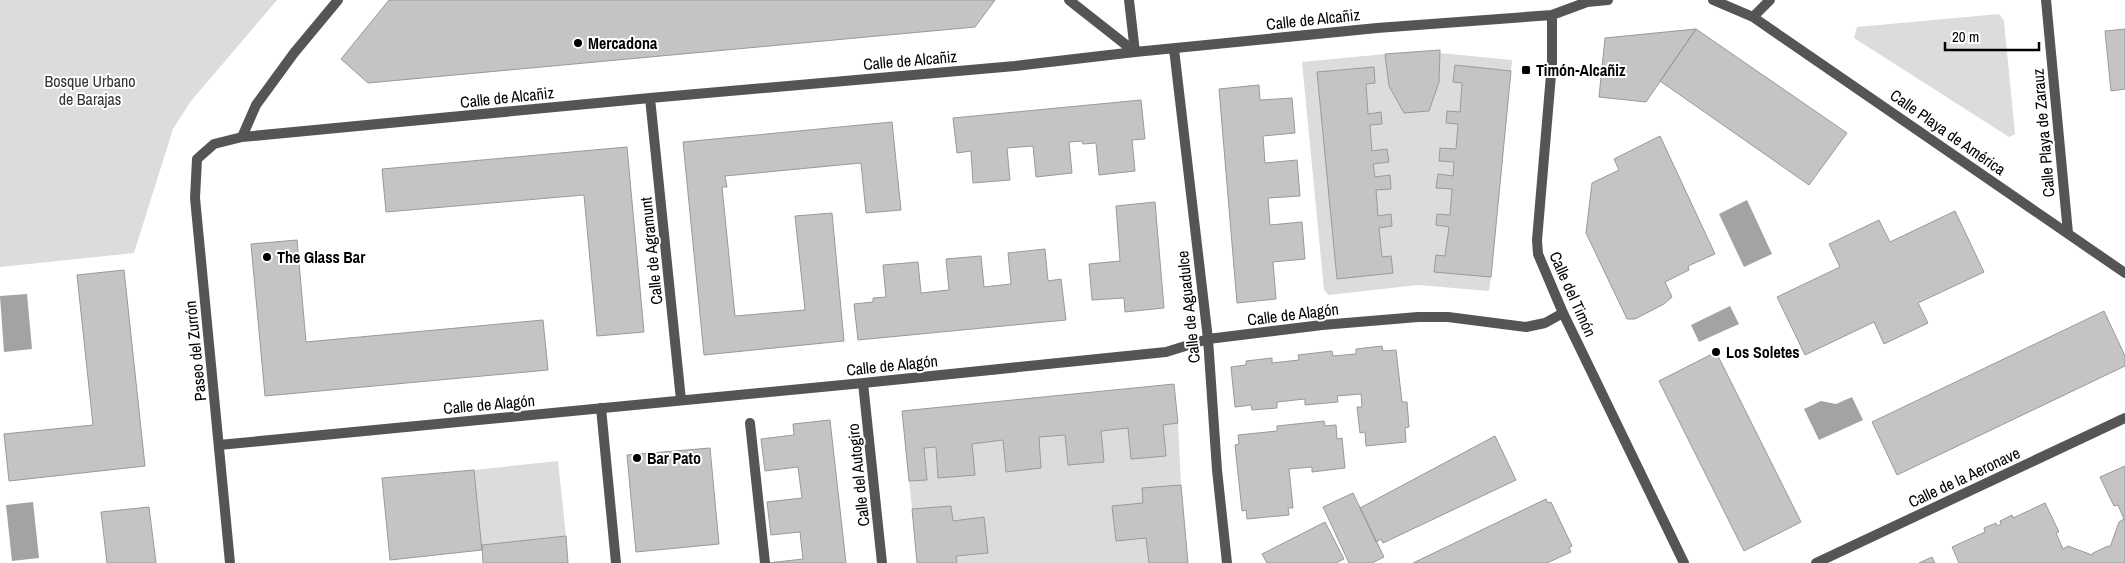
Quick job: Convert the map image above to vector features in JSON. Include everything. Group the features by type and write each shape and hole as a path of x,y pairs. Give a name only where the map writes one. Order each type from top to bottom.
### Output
{"street":[{"path":"242,137 256,105 294,53 338,0"},
{"path":"1068,0 1135,52"},
{"path":"1129,0 1135,52"},
{"name":"Calle de Alcañiz","path":"214,144 242,137 650,98 1015,66 1377,28 1552,15 1587,1 1608,0"},
{"path":"1713,0 1753,17 1770,0"},
{"name":"Calle Playa de Zarauz","path":"2046,0 2068,233"},
{"name":"Calle del Timón","path":"1552,15 1552,63 1537,240 1538,254 1563,313 1684,563"},
{"name":"Calle Playa de América","path":"1753,17 2125,273"},
{"name":"Calle de Aguadulce","path":"1174,49 1208,339 1227,563"},
{"name":"Calle de Agramunt","path":"650,98 681,400"},
{"name":"Paseo del Zurrón","path":"214,144 197,158 194,198 230,563"},
{"name":"Calle de Alagón","path":"219,445 1166,352 1208,339 1322,325 1418,316 1526,327 1546,323 1563,313"},
{"name":"Calle del Autogiro","path":"863,383 882,563"},
{"path":"601,408 616,563"},
{"name":"Calle de la Aeronave","path":"1816,563 2125,418"},
{"path":"750,422 765,563"}],"green space":[{"name":"Bosque Urbano de Barajas","path":"0,0 277,0 191,101 173,129 134,253 0,267"},
{"path":"1999,14 2004,21 2015,134 2009,137 1854,38 1857,27"},
{"path":"1440,53 1512,60 1511,71 1455,65 1453,82 1462,83 1460,112 1447,111 1446,122 1458,124 1456,149 1440,148 1439,160 1454,162 1453,176 1437,188 1452,189 1450,215 1437,214 1436,225 1449,227 1445,256 1436,255 1435,271 1491,277 1489,291 1418,285 1329,295 1324,290 1302,62 1385,54 1389,86 1404,113 1429,111 1439,82","holes":["1373,67 1375,83 1366,84 1368,114 1381,112 1382,124 1370,125 1372,151 1387,149 1389,162 1373,164 1375,177 1389,175 1376,190 1378,216 1391,215 1392,226 1379,228 1382,257 1391,256 1393,273 1337,279 1318,72"]},
{"path":"1178,423 1181,485 1142,488 1143,503 1112,506 1116,541 1146,538 1149,563 957,563 956,556 988,553 984,518 953,521 951,506 912,509 909,481 927,480 924,448 936,447 939,478 974,475 972,444 1003,440 1006,472 1041,468 1039,437 1065,435 1068,465 1103,462 1101,431 1128,428 1131,459 1166,456 1163,425"},
{"path":"558,461 566,536 482,545 474,470"}],"shaded area":[{"path":"1747,200 1772,254 1744,267 1719,214"},
{"path":"27,294 32,349 4,352 0,296"},
{"path":"1730,306 1739,324 1699,342 1691,325"},
{"path":"1852,397 1863,420 1819,440 1804,409 1821,401 1836,404"},
{"path":"33,502 39,558 12,561 6,505"}],"building":[{"name":"Mercadona","path":"389,0 995,0 975,27 368,83 341,59"},
{"path":"1696,29 1646,102 1599,97 1605,38"},
{"path":"1696,29 1847,133 1809,185 1660,81"},
{"path":"2125,29 2125,89 2111,91 2105,31"},
{"path":"1440,50 1439,82 1429,111 1404,113 1389,86 1385,54"},
{"path":"1455,65 1511,71 1491,277 1434,272 1436,255 1445,256 1449,227 1436,225 1437,214 1450,215 1452,189 1436,188 1438,174 1453,176 1454,162 1439,161 1440,148 1456,149 1458,124 1446,123 1447,111 1460,112 1462,83 1453,82"},
{"path":"1374,67 1375,83 1366,84 1368,114 1381,112 1382,124 1370,125 1372,151 1387,149 1389,162 1373,164 1375,177 1390,175 1391,189 1376,190 1378,216 1391,214 1392,226 1379,228 1382,257 1391,256 1393,273 1337,279 1317,72"},
{"path":"1259,85 1260,100 1292,98 1295,133 1263,136 1265,163 1297,160 1300,196 1268,198 1270,225 1302,222 1305,259 1273,262 1276,299 1237,303 1219,89"},
{"path":"1141,100 1145,139 1132,140 1135,171 1099,175 1096,143 1083,144 1082,141 1069,142 1072,173 1036,177 1033,146 1007,148 1010,180 973,183 971,151 957,153 953,118"},
{"path":"892,122 901,210 866,213 861,163 725,176 727,187 722,187 735,316 805,310 795,216 832,213 844,341 704,355 683,142"},
{"path":"1660,136 1715,254 1688,266 1689,270 1665,282 1672,297 1664,304 1635,319 1627,319 1586,233 1592,183 1619,170 1614,159"},
{"path":"627,147 644,332 597,336 584,195 386,212 382,169"},
{"path":"1155,202 1164,308 1125,312 1124,298 1092,300 1089,264 1120,261 1116,206"},
{"path":"1955,211 1984,272 1918,303 1928,323 1884,344 1874,322 1805,355 1777,297 1840,267 1829,244 1879,220 1890,242"},
{"path":"297,240 306,342 543,320 548,370 265,396 251,244"},
{"path":"1045,249 1048,281 1061,279 1066,320 858,340 854,304 873,302 873,298 886,297 883,265 918,262 921,293 949,290 946,259 981,256 984,287 1011,284 1008,253"},
{"path":"124,270 145,466 9,481 4,434 93,425 77,275"},
{"path":"2104,311 2125,356 2125,366 1897,475 1872,422"},
{"path":"1382,346 1383,351 1396,350 1402,402 1407,402 1409,427 1405,428 1406,442 1366,446 1365,432 1360,433 1357,407 1362,407 1361,394 1337,396 1338,402 1305,405 1305,399 1277,402 1277,408 1252,410 1251,405 1235,407 1231,367 1246,365 1246,361 1272,358 1272,363 1299,360 1298,355 1332,351 1333,356 1356,354 1356,349"},
{"path":"1716,352 1801,522 1744,551 1659,381"},
{"path":"1174,384 1178,423 1163,425 1166,456 1131,459 1128,428 1101,431 1104,462 1068,465 1065,435 1039,437 1041,468 1006,472 1003,440 972,444 975,475 938,478 936,447 924,448 927,480 909,481 902,411"},
{"path":"830,420 846,563 768,563 803,559 800,532 771,535 767,502 802,498 798,467 765,471 761,439 794,435 793,424"},
{"path":"1324,421 1325,426 1336,425 1337,439 1342,438 1345,468 1312,472 1312,467 1289,469 1293,508 1288,508 1289,515 1247,519 1246,510 1242,511 1235,445 1239,444 1238,435 1277,431 1277,426"},
{"path":"1495,436 1516,480 1383,543 1381,539 1376,542 1360,508"},
{"path":"710,448 719,544 636,552 627,455"},
{"path":"2125,466 2125,563 1959,563 1952,547 1985,532 1984,528 1996,523 1997,526 2001,524 2000,521 2012,515 2013,518 2045,503 2059,532 2056,533 2063,549 2068,546 2092,555 2108,546 2110,547 2119,522 2124,519 2118,505 2114,506 2100,477"},
{"path":"474,470 482,550 390,560 382,478"},
{"path":"1181,485 1188,563 1149,563 1146,538 1116,541 1112,506 1143,503 1142,488"},
{"path":"1353,493 1384,557 1372,563 1349,563 1323,507"},
{"path":"1546,499 1548,503 1551,502 1572,546 1569,548 1571,552 1547,563 1413,563"},
{"path":"951,506 953,521 984,517 988,553 956,556 957,563 917,563 912,509"},
{"path":"149,507 156,563 107,563 101,512"},
{"path":"1325,522 1344,559 1336,563 1267,563 1262,554"},
{"path":"566,536 568,563 483,563 482,545"},
{"path":"1932,557 1935,563 1919,563"}],"place":[{"name":"Mercadona","path":"578,43"},
{"name":"Timón-Alcañiz","path":"1526,70"},
{"name":"The Glass Bar","path":"267,257"},
{"name":"Los Soletes","path":"1716,352"},
{"name":"Bar Pato","path":"637,458"}]}
